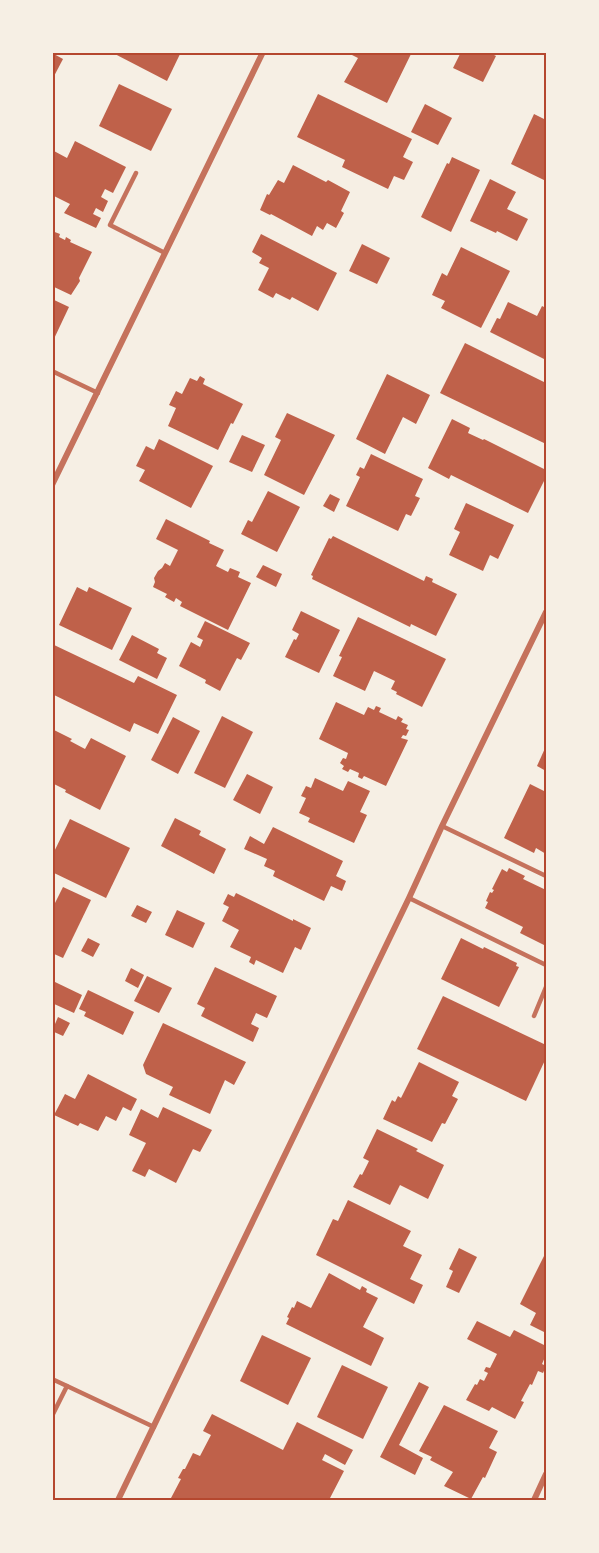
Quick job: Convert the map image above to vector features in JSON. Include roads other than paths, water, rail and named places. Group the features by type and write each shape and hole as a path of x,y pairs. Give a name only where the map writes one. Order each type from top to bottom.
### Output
{"street":[{"path":"52,486 264,52"},
{"path":"118,1500 546,612"},
{"path":"534,1500 546,1474"}],"lane":[{"path":"136,172 110,225 165,253"},
{"path":"52,371 98,393"},
{"path":"442,826 546,876"},
{"path":"409,898 546,965"},
{"path":"534,1016 546,987"},
{"path":"52,1379 154,1427"},
{"path":"52,1416 67,1386"}]}
